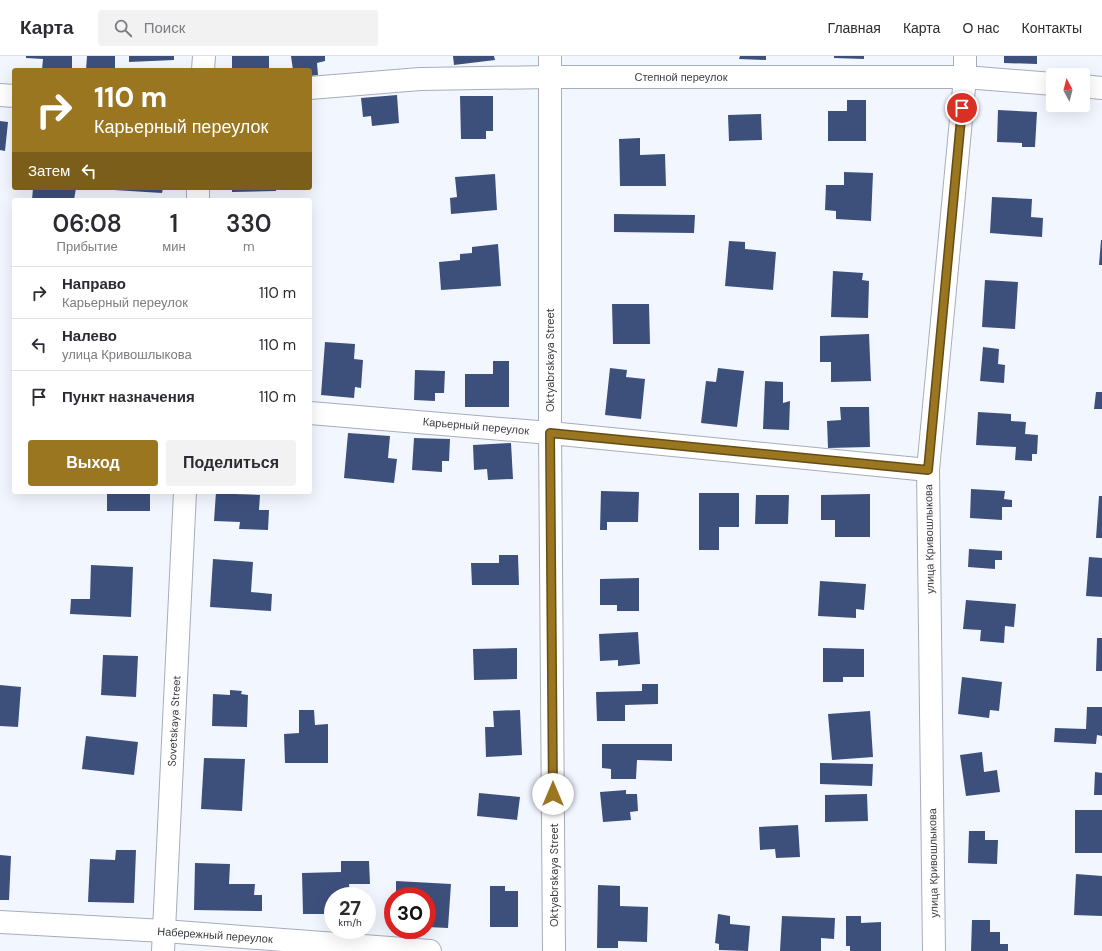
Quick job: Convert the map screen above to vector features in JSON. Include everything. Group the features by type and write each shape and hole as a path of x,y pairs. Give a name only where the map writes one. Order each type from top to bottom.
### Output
{"street":[{"path":"203,68 204,56"},
{"name":"Степной переулок","path":"312,88 550,66 965,66 1046,83"},
{"name":"Oktyabrskaya Street","path":"550,66 550,433 554,951"},
{"name":"улица Кривошлыкова","path":"934,951 928,470 965,66"},
{"path":"1090,87 1102,88"},
{"path":"0,95 12,96"},
{"name":"Карьерный переулок","path":"312,412 550,433 928,470"},
{"name":"Sovetskaya Street","path":"164,941 185,494"},
{"name":"Набережный переулок","path":"0,922 164,941 430,951"}],"building":[{"path":"26,56 72,56 72,68 42,68 43,59 26,58"},
{"path":"87,56 115,56 115,68 86,68"},
{"path":"129,56 174,56 174,60 129,62"},
{"path":"232,56 269,56 269,68 232,68"},
{"path":"291,56 325,56 325,61 317,63 318,75 312,76 312,68 293,68"},
{"path":"453,56 494,56 495,60 454,65"},
{"path":"740,56 766,56 766,60 739,59"},
{"path":"834,56 864,56 864,59 834,58"},
{"path":"1004,56 1037,56 1037,64 1004,63"},
{"path":"397,95 399,123 372,126 371,116 363,117 361,98"},
{"path":"460,96 493,96 493,131 486,131 486,139 461,139"},
{"path":"847,100 866,100 866,141 828,141 828,111 847,111"},
{"path":"998,110 1037,112 1035,147 1022,147 1022,143 997,142"},
{"path":"761,114 762,140 729,141 728,115"},
{"path":"0,121 8,122 5,151 0,150"},
{"path":"640,138 640,155 665,154 666,186 620,186 619,139"},
{"path":"844,172 873,173 871,221 836,219 836,211 825,210 826,185 844,185"},
{"path":"495,174 497,210 451,214 450,198 457,197 455,177"},
{"path":"33,190 76,190 74,198 32,198"},
{"path":"114,190 163,190 162,193"},
{"path":"232,190 276,190 276,191 232,192"},
{"path":"992,197 1032,199 1031,217 1043,218 1042,237 990,233"},
{"path":"614,214 695,215 694,233 614,232"},
{"path":"1101,240 1102,265 1099,265"},
{"path":"729,241 745,242 745,249 776,252 773,290 725,286"},
{"path":"498,244 501,286 441,290 439,262 460,260 460,254 472,253 472,247"},
{"path":"833,271 863,273 862,280 869,281 868,318 831,317"},
{"path":"985,280 1018,282 1015,329 982,327"},
{"path":"612,304 649,304 650,344 613,344"},
{"path":"869,334 871,381 831,382 831,362 820,362 820,336"},
{"path":"325,342 355,344 354,359 363,360 361,388 355,387 354,398 321,395"},
{"path":"983,347 999,349 998,364 1005,365 1004,383 980,381"},
{"path":"493,361 509,361 509,407 465,407 465,374 493,374"},
{"path":"610,368 627,370 626,377 645,379 641,419 605,415"},
{"path":"718,368 744,371 737,427 701,423 706,381 716,382"},
{"path":"415,370 445,371 444,393 435,393 435,401 414,400"},
{"path":"765,381 783,382 783,403 790,401 789,430 763,429"},
{"path":"1096,392 1102,392 1102,409 1094,409"},
{"path":"840,407 869,407 870,447 828,448 827,421 841,420"},
{"path":"978,412 1011,414 1011,421 1026,422 1025,434 1038,435 1037,454 1032,454 1032,461 1015,460 1016,447 976,445"},
{"path":"348,433 390,436 388,458 397,459 394,483 344,478"},
{"path":"414,438 450,439 449,461 442,461 442,472 412,470"},
{"path":"511,443 513,479 488,480 487,469 474,470 473,445"},
{"path":"971,489 1005,491 1004,499 1012,500 1012,507 1002,507 1002,520 970,518"},
{"path":"601,491 639,492 638,522 607,522 607,530 600,530"},
{"path":"699,493 739,493 739,527 719,527 719,550 699,550"},
{"path":"107,494 150,494 150,511 107,511"},
{"path":"216,494 260,495 259,510 269,510 268,530 239,529 240,522 214,521"},
{"path":"870,494 870,537 835,537 835,520 821,520 821,495"},
{"path":"756,495 789,495 788,524 755,524"},
{"path":"1099,496 1102,496 1102,538 1096,538"},
{"path":"969,549 1002,551 1002,560 995,560 995,569 968,567"},
{"path":"499,555 518,555 519,585 472,585 471,563 499,563"},
{"path":"1089,557 1102,558 1102,597 1086,596"},
{"path":"213,559 253,562 251,592 272,594 271,611 210,607"},
{"path":"91,565 133,567 131,617 70,614 71,599 90,599"},
{"path":"639,578 639,611 617,611 617,605 600,605 600,579"},
{"path":"820,581 866,584 864,610 856,609 856,618 818,616"},
{"path":"966,600 1016,604 1014,627 1005,626 1004,643 980,641 981,630 963,629"},
{"path":"638,632 640,664 618,666 618,660 600,661 599,634"},
{"path":"1097,638 1102,638 1102,671 1096,671"},
{"path":"517,648 517,679 474,680 473,649"},
{"path":"823,648 864,649 864,677 843,677 843,682 823,682"},
{"path":"103,655 138,656 136,697 101,695"},
{"path":"962,677 1002,682 999,711 990,710 989,718 958,714"},
{"path":"642,684 658,684 658,704 625,705 625,721 597,721 596,692 642,691"},
{"path":"0,685 21,687 18,727 0,726"},
{"path":"230,690 242,691 241,694 248,695 247,727 212,726 213,694 230,695"},
{"path":"1087,707 1102,707 1102,736 1097,735 1096,744 1054,742 1055,728 1086,729"},
{"path":"299,710 314,710 315,725 328,724 328,763 285,763 284,734 299,733"},
{"path":"520,710 522,755 486,757 485,727 494,727 493,711"},
{"path":"870,711 873,757 832,760 828,714"},
{"path":"86,736 138,742 134,775 82,769"},
{"path":"602,744 672,744 672,761 637,760 636,779 611,779 611,769 602,768"},
{"path":"982,752 984,772 997,770 1000,792 966,796 960,755"},
{"path":"204,758 245,759 242,811 201,809"},
{"path":"820,763 873,764 872,786 820,784"},
{"path":"1095,772 1102,773 1102,795 1094,795"},
{"path":"626,790 626,794 637,794 638,811 630,812 631,820 603,822 600,792"},
{"path":"479,793 520,797 517,820 477,816"},
{"path":"867,794 868,821 825,822 825,795"},
{"path":"1075,810 1102,810 1102,853 1075,853"},
{"path":"798,825 800,857 776,858 775,849 760,850 759,827"},
{"path":"969,831 985,831 985,840 998,840 997,864 968,863"},
{"path":"116,850 136,850 134,903 88,902 90,859 115,860"},
{"path":"0,855 11,856 9,900 0,900"},
{"path":"341,861 369,861 370,884 349,884 349,887 324,887 324,914 303,914 302,873 341,872"},
{"path":"195,863 230,864 229,884 255,884 254,895 262,895 262,911 194,910"},
{"path":"1076,874 1102,876 1102,916 1074,915"},
{"path":"396,881 451,884 448,928 436,927 436,887 396,887"},
{"path":"598,885 620,886 620,906 648,907 647,942 618,941 618,948 597,948"},
{"path":"490,886 505,886 505,891 518,891 518,927 490,927"},
{"path":"718,914 730,916 730,924 750,926 748,951 719,950 719,944 715,943"},
{"path":"782,916 835,918 834,939 821,938 821,951 780,951"},
{"path":"846,916 861,916 861,923 881,922 881,951 850,951 850,946 846,946"},
{"path":"972,920 990,920 990,932 1000,932 1000,944 1008,944 1008,951 971,951"}],"route":[{"path":"553,794 550,433 928,470 962,108"}]}
